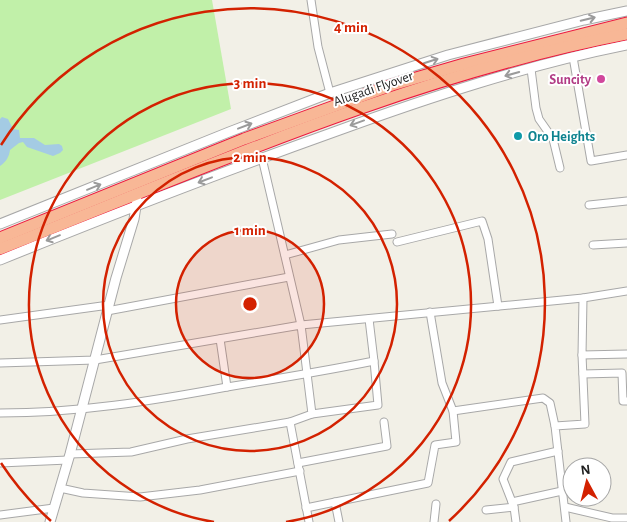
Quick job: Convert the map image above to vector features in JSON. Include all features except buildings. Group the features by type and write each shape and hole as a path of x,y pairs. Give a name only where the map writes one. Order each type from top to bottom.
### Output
{"highway":[{"name":"Alugadi Flyover","path":"0,238 270,129 392,85 518,50 627,23"},
{"name":"Alugadi Flyover","path":"0,249 137,199 150,190 299,130 390,98 517,60 627,34"},
{"path":"229,132 234,144"}],"street":[{"path":"311,0 318,47 330,93"},
{"path":"0,224 330,93 448,55 584,20 627,11"},
{"path":"0,260 137,199 149,201 426,99 573,57 627,45"},
{"path":"573,57 591,162 627,155"},
{"path":"531,69 539,119 553,138 560,168"},
{"path":"262,158 302,325 312,414"},
{"path":"50,522 82,409 137,199"},
{"path":"589,205 627,201"},
{"path":"397,242 482,221 488,239 498,306"},
{"path":"285,255 339,240 392,234"},
{"path":"593,245 627,244"},
{"path":"0,320 108,308 289,277"},
{"path":"0,363 95,360 302,325 583,298 627,291"},
{"path":"555,426 585,424 582,374 583,298"},
{"path":"306,508 428,483 435,445 456,442 453,411 442,383 430,312"},
{"path":"0,462 131,452 187,439 290,422 312,414 378,405 369,319"},
{"path":"220,339 228,388"},
{"path":"582,355 627,354"},
{"path":"0,413 42,413 140,403 374,361"},
{"path":"582,374 622,373 623,401 627,401"},
{"path":"453,411 544,398 550,403 555,426 562,491 486,510"},
{"path":"290,422 309,522"},
{"path":"298,463 388,446 384,422"},
{"path":"516,522 503,479 511,462 558,451"},
{"path":"60,488 83,493 140,497 200,490 300,471"},
{"path":"335,502 339,522"},
{"path":"434,522 436,504"},
{"path":"566,522 565,507 612,518 627,518"},
{"path":"0,515 54,508"}],"green space":[{"path":"0,0 212,0 231,109 0,200"}],"water":[{"path":"2,117 8,119 13,129 19,130 20,138 34,138 45,145 59,144 63,150 53,156 27,147 23,142 19,143 10,150 7,159 0,166 0,119"}],"place":[{"name":"Suncity","path":"601,79"},
{"name":"Oro Heights","path":"518,136"}]}
